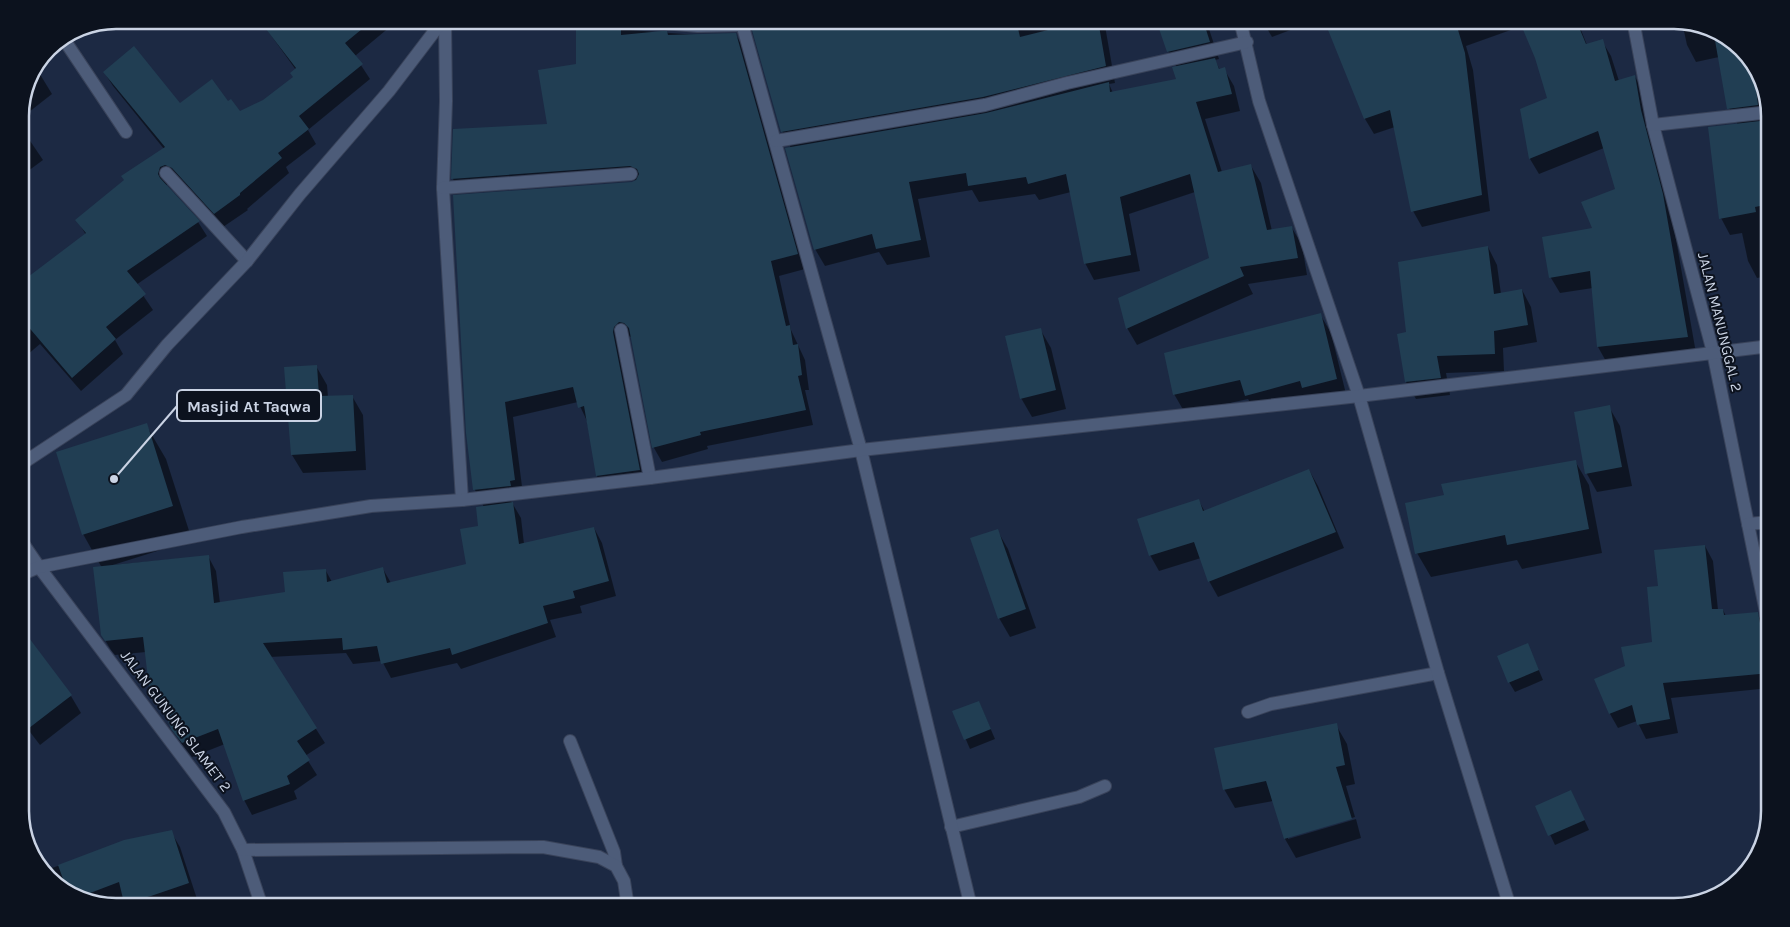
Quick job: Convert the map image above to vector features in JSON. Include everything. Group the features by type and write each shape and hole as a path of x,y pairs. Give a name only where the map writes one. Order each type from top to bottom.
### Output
{"street":[{"path":"29,459 126,395 167,345 247,261 300,194 389,91 437,29"},
{"path":"444,29 446,101 443,188 462,500"},
{"path":"744,29 861,450 969,898"},
{"path":"1242,29 1259,101 1359,396 1438,673 1507,898"},
{"name":"JALAN MANUNGGAL 2","path":"1635,29 1653,125 1714,352 1761,588"},
{"path":"776,140 985,105 1067,83 1246,42"},
{"path":"67,43 126,132"},
{"path":"1653,125 1761,113"},
{"path":"166,173 247,261"},
{"path":"443,188 631,174"},
{"path":"621,330 650,478"},
{"path":"29,571 39,567 242,527 371,506 462,500 650,478 861,450 1359,396 1761,347"},
{"path":"1748,524 1761,523"},
{"name":"JALAN GUNUNG SLAMET 2","path":"29,552 224,812 243,850 259,898"},
{"path":"1248,712 1271,704 1438,673"},
{"path":"570,741 614,852 616,866 624,881 627,898"},
{"path":"951,827 1079,797 1105,786"},
{"path":"243,850 543,847 599,857 616,866"}],"building":[{"path":"266,29 362,29 345,43 363,64 299,116 309,129 278,153 282,158 240,193 240,195 214,214 172,168 165,165 160,167 158,174 160,178 200,221 127,271 146,294 106,327 116,339 72,378 29,328 29,276 86,233 75,220 124,180 121,176 165,147 103,72 134,46 180,103 212,79 228,101 231,99 240,111 263,100 293,77 290,73 296,68"},
{"path":"621,29 621,35 662,31 667,31 668,35 736,33 798,254 771,261 786,326 790,325 793,345 798,344 802,375 798,376 806,410 700,432 701,435 652,448 629,328 624,323 619,322 614,327 613,332 640,470 596,476 584,406 578,408 573,387 505,402 515,480 510,481 511,486 473,490 466,433 453,195 632,182 636,180 639,174 637,169 630,166 451,179 453,129 547,124 538,70 576,64 576,30"},
{"path":"1018,29 1020,37 1052,29 1100,29 1106,66 983,97 781,132 752,30"},
{"path":"1159,29 1206,29 1210,42 1167,52"},
{"path":"1328,29 1458,29 1465,53 1482,195 1411,212 1390,110 1364,119"},
{"path":"1523,29 1580,29 1586,44 1603,39 1615,81 1635,75 1641,110 1663,194 1688,337 1597,347 1590,271 1549,278 1542,237 1592,228 1581,202 1615,189 1598,131 1529,159 1520,109 1547,98 1535,58"},
{"path":"1715,39 1723,43 1740,58 1747,67 1756,85 1758,105 1727,109"},
{"path":"1215,58 1219,69 1225,67 1232,94 1196,102 1218,172 1251,164 1267,230 1292,226 1298,258 1240,267 1244,276 1126,329 1118,298 1209,258 1190,174 1120,197 1131,255 1084,264 1066,174 1028,184 1026,177 968,186 966,173 909,182 921,240 876,249 872,234 814,250 785,148 986,113 1109,82 1110,92 1176,79 1172,67"},
{"path":"1760,121 1761,206 1755,207 1756,212 1719,219 1708,127"},
{"path":"1488,246 1494,294 1522,289 1528,325 1494,331 1495,354 1437,356 1441,378 1405,382 1397,334 1406,332 1398,262"},
{"path":"1321,313 1337,379 1302,388 1300,381 1245,396 1240,380 1173,395 1164,353"},
{"path":"1041,328 1056,390 1020,399 1005,336"},
{"path":"317,365 319,396 353,395 356,451 291,455 284,367"},
{"path":"1610,405 1622,467 1585,474 1574,412"},
{"path":"147,423 173,506 82,535 56,452"},
{"path":"1576,460 1589,529 1507,545 1505,535 1415,554 1405,503 1444,495 1441,484"},
{"path":"1309,469 1336,532 1208,582 1194,542 1149,556 1137,519 1199,499 1203,511"},
{"path":"513,502 519,544 594,527 609,581 573,591 575,598 543,606 548,623 452,655 450,648 381,664 377,646 343,650 342,638 263,643 317,728 297,741 310,760 287,776 290,784 243,801 218,729 182,743 171,729 154,686 149,687 143,637 105,641 101,635 93,567 209,555 214,603 285,592 283,572 326,569 327,582 383,567 387,583 466,564 460,529 478,526 476,507"},
{"path":"998,529 1026,609 998,619 970,538"},
{"path":"1705,545 1712,609 1723,609 1724,615 1758,612 1761,628 1761,674 1663,683 1670,719 1637,725 1632,705 1609,714 1594,679 1625,666 1621,647 1652,642 1647,587 1658,586 1654,550"},
{"path":"29,638 72,695 29,728"},
{"path":"1528,643 1539,670 1508,683 1497,656"},
{"path":"979,701 991,729 964,740 952,711"},
{"path":"1337,723 1345,765 1336,767 1352,819 1284,839 1266,781 1223,790 1214,748"},
{"path":"1571,790 1585,820 1548,836 1535,806"},
{"path":"172,830 189,883 143,898 123,898 119,882 89,893 64,882 58,865 124,840"}],"place":[{"name":"Masjid At Taqwa","path":"114,479"}]}
